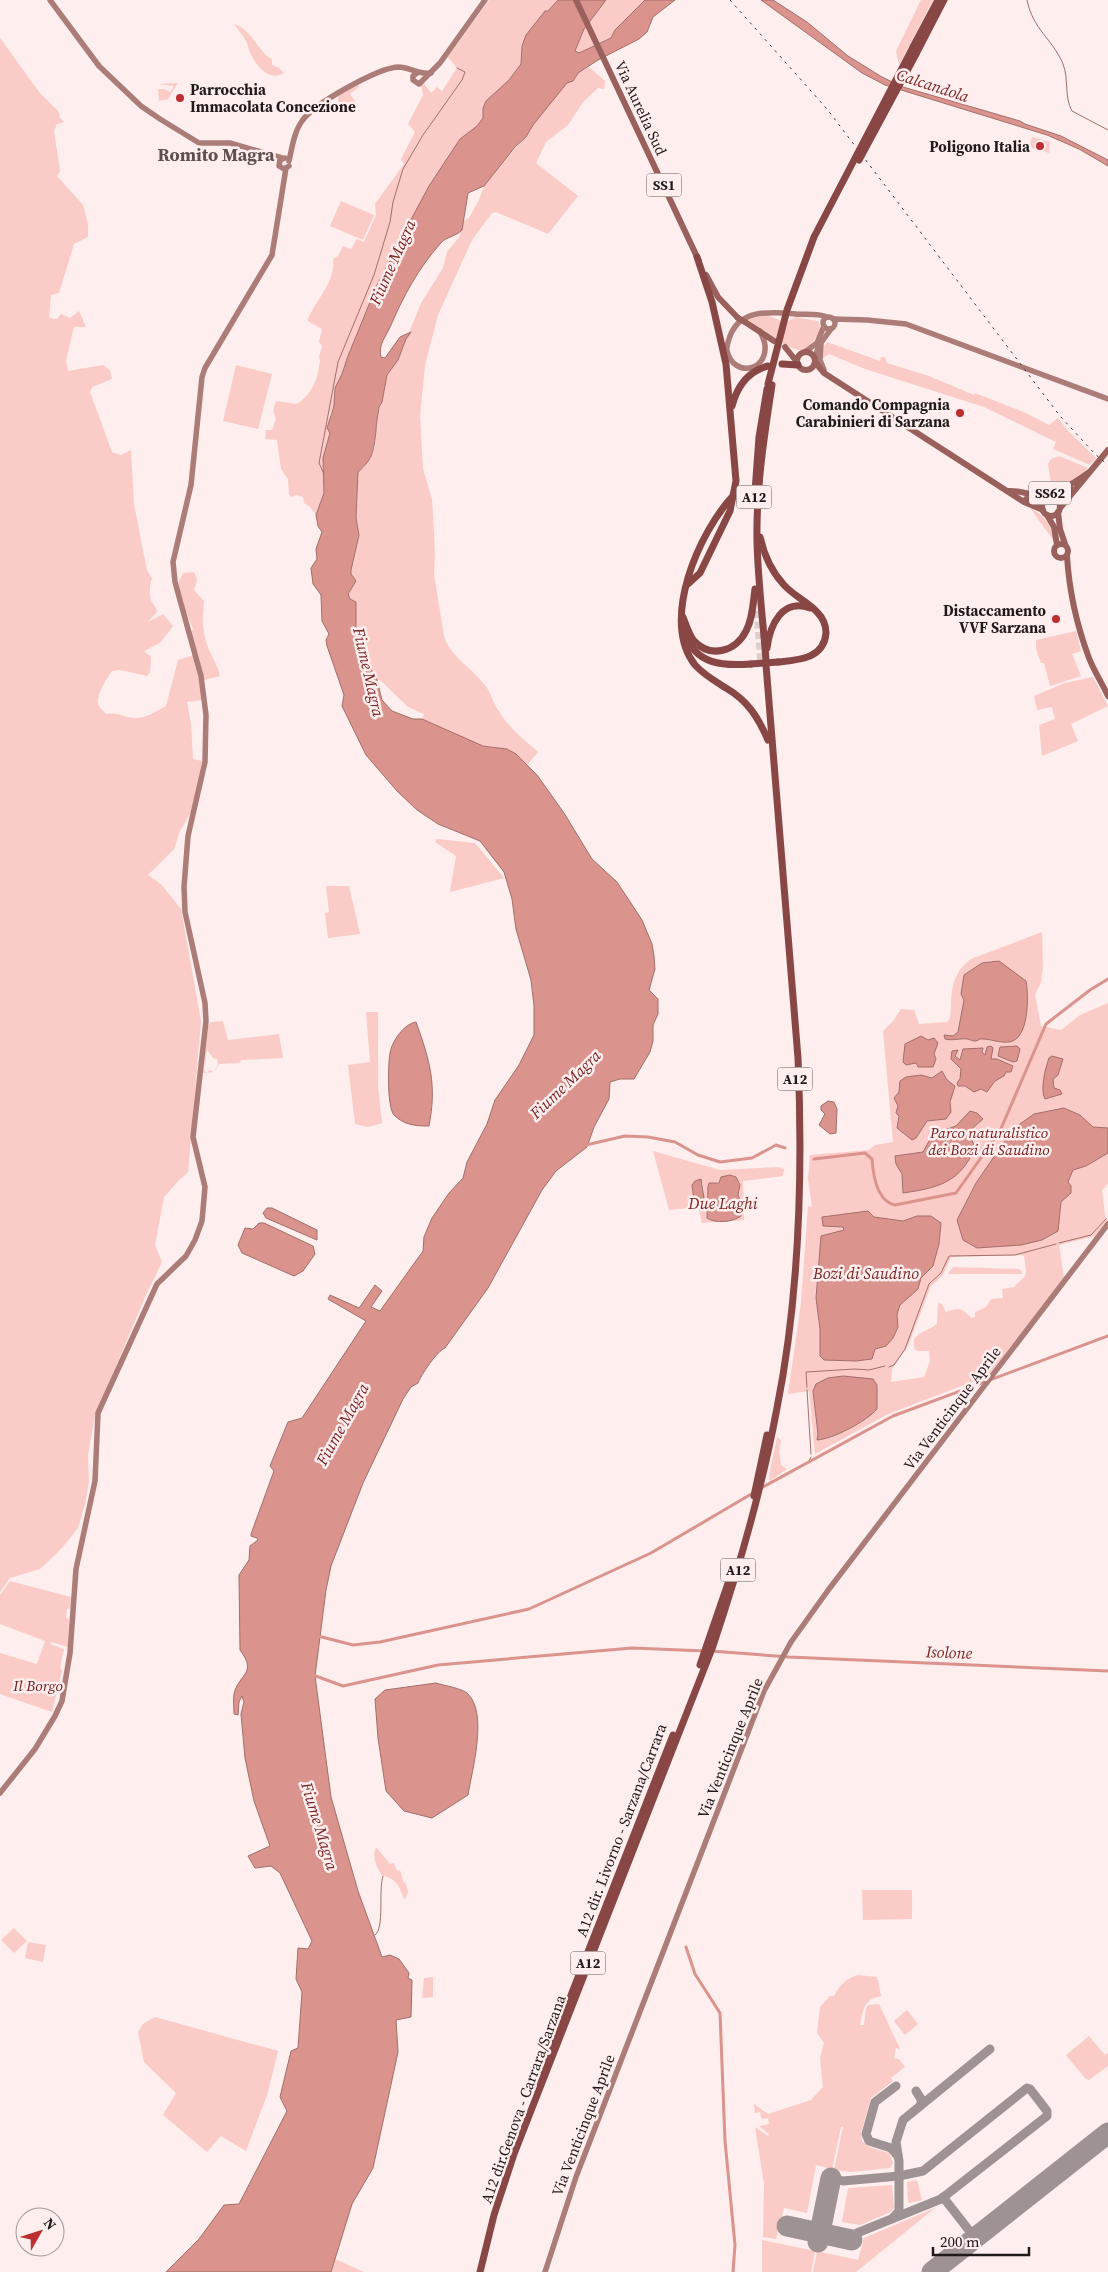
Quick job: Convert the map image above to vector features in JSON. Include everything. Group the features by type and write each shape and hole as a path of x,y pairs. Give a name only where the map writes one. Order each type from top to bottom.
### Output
{"highway":[{"name":"A12","path":"757,611 753,541 759,437 770,384 791,310 819,238 938,0"},
{"name":"A12","path":"914,51 944,0"},
{"path":"688,584 700,573 730,511 736,481 726,364 712,302 697,257"},
{"path":"782,364 798,363"},
{"path":"731,411 742,382 756,371 768,366"},
{"name":"A12","path":"757,1492 778,1407 787,1349 795,1272 801,1174 798,1058 758,574 757,525 770,384"},
{"path":"733,496 711,526 691,566 681,634 691,659 707,676 735,693 751,708 768,740"},
{"path":"683,616 687,640 702,658 720,665 803,659 815,654 822,646 826,629 819,614 792,593 776,575 768,562 757,525"},
{"path":"683,616 691,637 700,646 716,652 729,649 739,642 748,629 755,589"},
{"path":"765,662 771,628 781,612 794,606 801,606 819,614"},
{"name":"A12","path":"757,1492 782,1350 791,1273 796,1175 794,1057 768,740 765,662"},
{"name":"A12 dir.Genova - Carrara/Sarzana","path":"480,2272 494,2215 514,2154 737,1575 757,1492"},
{"name":"A12 dir. Livorno - Sarzana/Carrara","path":"475,2272 490,2214 510,2152 709,1651"}],"main road":[{"path":"50,0 100,67 141,106 160,120 199,143 224,142 272,156 284,163"},
{"path":"417,74 416,83 422,81 431,72 455,44 485,0"},
{"name":"Via Aurelia Sud","path":"576,0 697,257 718,297 745,322 774,340"},
{"path":"0,1793 34,1749 59,1709 70,1653 76,1569 95,1481 98,1413 157,1284 190,1249 200,1230 204,1212 204,1179 193,1138 206,1021 205,1003 185,912 184,887 188,836 204,762 206,715 201,676 175,582 173,562 191,485 202,376 272,255 285,178 284,163 291,152 300,124 314,109 371,76 389,68 409,68 423,78 422,81"},
{"path":"417,74 431,72"},
{"path":"726,364 726,349 734,327 748,316 765,311 813,315 827,321 851,320 900,323 926,330 1108,399"},
{"path":"808,370 813,367 821,343 832,328 851,320"},
{"path":"827,321 832,328"},
{"path":"827,321 832,328"},
{"path":"798,363 803,353 817,343 827,321"},
{"path":"726,349 730,360 738,368 755,366 762,358 766,349 760,331"},
{"path":"821,343 820,360 822,366 835,380"},
{"path":"835,380 801,369 784,347 803,353 810,353 821,371 835,380 903,424 913,431 939,447 950,456 1024,502 1053,516 1059,510"},
{"name":"SS62","path":"1059,510 1108,450"},
{"name":"SS62","path":"1007,491 1037,495 1048,494 1060,490 1088,473"},
{"name":"SS62","path":"1055,499 1069,490 1080,479"},
{"path":"1007,491 1029,501 1045,502 1049,499 1055,499 1059,510 1061,544 1054,551 1069,580"},
{"path":"1045,502 1045,512 1061,544 1069,550 1066,556 1069,580 1084,646 1089,660 1108,696"},
{"path":"1059,558 1066,556"},
{"name":"Via Venticinque Aprile","path":"545,2272 579,2169 764,1691 787,1650 829,1589 1108,1224"}],"green space":[{"path":"489,0 558,0 522,46 521,64 509,80 486,101 483,108 483,118 477,126 460,139 429,186 407,227 403,229 394,253 377,285 335,388 334,406 329,415 330,437 323,458 324,493 316,515 304,503 303,497 296,495 291,497 289,494 288,479 281,469 277,440 265,439 266,430 272,430 276,419 273,410 276,401 297,404 314,385 322,346 319,342 322,329 308,321 308,319 329,283 332,275 333,259 338,256 343,246 351,249 357,239 364,242 376,215 375,204 404,164 401,159 415,132 408,124 423,95 421,85 423,82 431,93 437,87 442,91 457,68 448,57"},
{"path":"606,0 645,0 615,30 611,38 579,53 575,52 584,29"},
{"path":"921,0 933,0 899,65 896,51"},
{"path":"234,24 246,31 263,52 272,59 272,65 284,73 271,75 260,68 255,62 246,41"},
{"path":"0,38 39,92 59,112 60,118 64,122 57,124 54,131 60,171 57,176 83,205 88,224 88,237 74,244 59,293 51,295 49,318 57,319 61,314 70,318 79,311 86,327 74,327 66,360 68,371 103,365 110,370 112,379 92,387 90,392 112,452 121,455 131,450 134,504 147,571 152,578 150,598 157,612 148,622 163,614 173,626 160,643 144,651 151,657 150,672 147,676 120,670 112,671 100,692 98,704 106,714 137,718 154,713 166,706 178,660 194,655 203,700 187,702 191,723 193,759 202,761 193,809 180,831 174,849 148,875 161,884 181,909 201,1021 188,1172 164,1197 155,1245 162,1262 145,1297 95,1416 88,1455 89,1481 78,1528 62,1548 40,1569 10,1578 0,1592"},
{"path":"589,67 605,81 604,89 598,88 583,102 568,125 546,142 536,163 578,196 548,234 496,212 492,213 472,240 438,315 425,365 420,416 423,469 432,499 435,553 434,575 444,636 456,656 486,686 506,722 538,752 527,765 509,750 471,743 422,719 424,714 408,707 380,680 377,680 365,658 361,638 356,630 356,602 350,599 348,594 356,581 351,574 351,570 359,535 356,518 358,472 366,466 375,447 379,407 382,402 387,375 398,360 421,303 443,268 447,252 460,236 462,222 469,218 484,186 494,172 526,137 533,125 567,82 573,81 578,73"},
{"path":"178,83 168,99 159,101 158,89 165,89 170,92 174,86 158,84"},
{"path":"358,85 359,87 350,94 355,101 345,108 338,101 338,96"},
{"name":"Poligono Italia","path":"1032,137 1050,142 1049,153 1029,147"},
{"path":"341,201 374,215 363,240 330,226"},
{"path":"767,315 786,323 795,317 818,321 821,329 808,347 803,350 797,350 782,343 746,319"},
{"path":"827,342 880,361 881,357 885,357 887,363 929,376 974,395 975,393 1026,413 1049,425 1058,418 1070,433 1096,458 1090,465 1053,449 1056,442 984,407 865,369 829,354 822,359 822,349"},
{"path":"236,365 272,374 258,429 223,421"},
{"path":"1059,456 1088,468 1076,479 1052,490 1048,464 1051,459"},
{"path":"1030,508 1040,514 1046,521 1054,541"},
{"path":"194,572 197,580 194,590 204,601 203,620 205,638 220,676 204,680 191,632 193,629 183,605 184,601 182,600 178,583 183,573"},
{"path":"1076,631 1081,651 1072,654 1081,676 1050,686 1044,663 1041,663 1036,649 1036,640"},
{"path":"1093,677 1108,706 1071,724 1078,741 1042,756 1039,725 1055,719 1052,707 1037,710 1034,696 1065,683"},
{"path":"437,839 475,843 504,878 450,892 456,856 435,842"},
{"path":"326,886 349,886 360,934 328,938 325,913 329,912"},
{"name":"Parco naturalistico dei Bozi di Saudino","path":"1042,932 1043,965 1041,982 1035,995 1041,1026 1061,1030 1080,1015 1108,1003 1108,1184 1102,1190 1105,1215 1108,1220 1095,1236 1059,1245 1064,1278 988,1376 888,1414 815,1454 809,1391 788,1394 801,1303 808,1206 812,1207 808,1179 810,1155 869,1150 875,1145 893,1142 883,1031 901,1009 914,1010 919,1024 947,1022 950,1018 951,996 956,977 971,959","holes":["1024,1256 1025,1276 1014,1287 1002,1289 1003,1298 991,1299 986,1307 975,1312 975,1317 971,1318 960,1309 946,1312 942,1304 938,1303 937,1324 914,1339 915,1349 918,1351 929,1351 930,1361 924,1377 891,1382 892,1369 908,1346 931,1286 943,1275 951,1257"]},
{"path":"366,1012 378,1012 378,1086 382,1123 368,1127 355,1124 348,1065 370,1062"},
{"path":"223,1021 228,1040 279,1034 283,1058 241,1060 240,1063 219,1064 214,1072 218,1064 217,1059 213,1058 207,1050 204,1070 207,1073 203,1073 208,1026 211,1022"},
{"path":"653,1151 720,1170 778,1167 784,1169 783,1176 743,1181 744,1220 702,1223 698,1207 669,1210","holes":["721,1181 740,1185 739,1199 707,1218 707,1191 714,1183","703,1183 704,1198 694,1200 692,1185"]},
{"path":"953,1267 1019,1269 1022,1274 948,1274"},
{"path":"777,1437 781,1440 779,1451 781,1465 787,1469 770,1481 769,1476"},
{"name":"Il Borgo","path":"10,1581 71,1597 70,1608 67,1609 66,1617 69,1620 68,1647 51,1642 50,1644 64,1649 60,1667 62,1671 52,1712 0,1694 0,1653 37,1664 45,1641 0,1624 0,1595"},
{"path":"376,1847 390,1864 394,1863 397,1871 400,1870 408,1892 405,1900 395,1881 382,1875 378,1869 375,1862"},
{"path":"862,1890 912,1890 912,1919 863,1920"},
{"path":"14,1928 27,1941 14,1953 1,1940"},
{"path":"28,1942 46,1945 43,1962 25,1958"},
{"path":"858,1975 877,1977 881,1996 875,1997 865,2006 860,2025 864,2025 866,2008 869,2005 879,2004 900,2049 896,2048 894,2058 899,2059 905,2067 891,2078 893,2081 871,2098 861,2132 862,2141 869,2147 889,2153 893,2163 890,2168 852,2172 834,2170 843,2127 841,2127 832,2169 816,2165 807,2213 784,2208 776,2239 763,2237 764,2184 755,2127 768,2136 769,2134 759,2126 769,2124 768,2118 762,2119 760,2112 755,2113 754,2104 768,2114 811,2100 823,2087 820,2058 824,2043 817,2033 820,2007 830,1996 834,1996 843,1983"},
{"path":"433,1977 433,1997 422,1998 424,1978"},
{"path":"907,2010 918,2024 905,2035 894,2021"},
{"path":"155,2017 278,2051 267,2095 246,2151 221,2136 207,2152 163,2115 176,2093 144,2062 138,2032 143,2024"},
{"path":"1089,2036 1105,2055 1108,2053 1108,2066 1089,2080 1085,2078 1066,2055"},
{"path":"917,2180 922,2200 910,2203 908,2202 907,2182"},
{"path":"892,2185 894,2208 891,2212 860,2225 842,2222 848,2188"},
{"path":"935,2208 856,2272 813,2272 817,2251 858,2260 864,2238"},
{"path":"762,2240 815,2251 811,2272 762,2272"},
{"path":"335,2259 364,2272 331,2272"}],"water":[{"name":"Fiume Magra","path":"558,0 606,0 584,29 575,51 579,53 611,38 615,30 645,0 675,0 653,17 647,32 639,39 598,60 578,73 573,81 567,83 533,125 526,137 515,147 484,186 468,193 462,230 445,239 440,244 418,273 406,293 383,341 380,352 381,357 385,358 400,337 411,332 406,339 398,360 387,375 382,402 379,407 373,449 367,463 358,472 356,518 359,535 351,570 351,574 356,581 348,594 350,599 356,602 356,630 361,638 365,658 377,680 382,700 392,711 413,719 422,719 483,746 507,749 516,754 537,775 564,813 592,859 617,882 642,920 652,944 655,969 649,990 658,999 658,1014 653,1025 653,1041 650,1052 634,1079 620,1079 610,1082 609,1099 594,1127 587,1147 556,1171 542,1190 488,1288 445,1348 434,1358 418,1383 411,1387 403,1399 363,1483 331,1566 315,1676 331,1797 358,1891 382,1957 390,1955 399,1959 409,1973 408,1978 412,1980 411,2017 396,2020 398,2052 373,2168 352,2204 331,2272 166,2272 199,2239 224,2205 239,2204 287,2111 280,2097 291,2051 298,2048 302,1992 296,1979 298,1948 308,1949 312,1941 280,1873 271,1866 255,1868 248,1856 270,1846 254,1801 245,1758 241,1714 244,1702 242,1696 239,1702 238,1715 234,1714 236,1687 247,1669 245,1658 240,1650 239,1575 249,1560 250,1546 258,1540 251,1536 251,1534 274,1471 270,1466 288,1422 302,1418 366,1321 328,1299 330,1295 359,1308 375,1285 382,1291 371,1307 380,1311 423,1251 424,1237 432,1218 449,1193 463,1178 467,1162 487,1124 495,1100 519,1065 534,1035 534,1006 531,980 516,929 512,899 504,872 480,841 438,824 417,810 397,791 366,755 342,706 344,695 327,646 326,640 329,634 322,621 321,595 313,584 311,568 317,559 316,549 322,532 318,526 316,515 324,493 323,458 330,433 327,428 334,406 335,388 377,285 394,253 403,229 407,227 429,186 460,139 477,126 483,118 483,108 486,101 509,80 521,64 522,46 526,35 545,11 548,11"},
{"name":"Calcandola","path":"761,0 773,0 807,22 848,56 882,77 903,87 1020,121 1061,136 1108,160 1108,166 1079,149 1047,135 885,85 862,73"},
{"path":"999,961 1026,981 1027,1006 1021,1034 1009,1042 982,1039 972,1041 968,1039 945,1039 944,1035 953,1036 958,1032 964,1000 961,994 964,975 982,963"},
{"path":"416,1022 431,1073 432,1098 429,1126 406,1123 394,1115 389,1095 389,1058 391,1048 403,1030"},
{"path":"921,1036 928,1040 934,1038 938,1043 934,1054 936,1059 933,1067 918,1067 916,1063 906,1065 903,1062 905,1044"},
{"path":"991,1046 993,1048 991,1059 997,1059 1013,1066 1011,1072 1006,1072 1004,1076 995,1081 987,1092 981,1089 974,1092 965,1086 958,1086 957,1083 960,1079 961,1069 951,1059 952,1051 958,1050 955,1056 960,1060 963,1049 983,1048 982,1052 985,1055 987,1047"},
{"path":"1017,1046 1020,1049 1017,1061 1013,1062 998,1056 1000,1047"},
{"path":"1052,1056 1063,1059 1058,1075 1053,1079 1054,1088 1060,1090 1062,1094 1045,1099 1043,1090 1044,1079 1049,1058"},
{"path":"942,1071 947,1080 955,1086 950,1102 951,1112 946,1119 927,1121 916,1138 912,1140 897,1128 899,1116 896,1113 898,1106 894,1098 899,1092 900,1081 906,1077 921,1075 932,1078"},
{"path":"828,1101 834,1102 837,1109 836,1133 830,1134 819,1125 825,1114 821,1110 821,1106"},
{"path":"1064,1108 1080,1115 1093,1127 1108,1128 1108,1153 1086,1166 1073,1170 1068,1182 1071,1186 1071,1193 1061,1202 1058,1231 1042,1240 1021,1245 977,1248 963,1240 957,1220 976,1183 1013,1129 1034,1114"},
{"path":"970,1111 977,1113 983,1119 968,1132 975,1147 963,1169 946,1182 937,1186 903,1193 902,1174 896,1164 895,1156 923,1152 933,1134 956,1126"},
{"name":"Due Laghi","path":"730,1175 736,1177 740,1185 738,1195 741,1202 741,1216 724,1222 711,1220 707,1218 709,1183 719,1183 721,1177"},
{"path":"701,1179 704,1198 694,1200 692,1185 695,1181"},
{"path":"267,1208 272,1208 317,1230 317,1240 266,1218 263,1213"},
{"name":"Bozi di Saudino","path":"868,1211 874,1217 903,1221 917,1216 931,1216 941,1223 939,1244 933,1266 921,1278 918,1289 900,1305 897,1314 898,1327 893,1338 886,1346 875,1349 872,1359 856,1361 824,1360 820,1356 820,1329 816,1298 821,1236 844,1230 843,1227 823,1226 822,1217"},
{"path":"259,1223 264,1223 313,1246 315,1254 303,1271 294,1276 242,1253 238,1245 245,1228 253,1229"},
{"path":"843,1376 873,1379 877,1385 877,1409 866,1419 849,1429 817,1440 813,1391 816,1384 828,1378"},
{"path":"436,1683 468,1694 474,1703 478,1728 468,1795 432,1818 404,1811 386,1791 378,1738 375,1699 385,1690"}],"waterway":[{"path":"1027,0 1038,27 1054,47 1063,64 1068,100 1072,111 1108,130"},
{"name":"Fiume Magra","path":"324,474 319,463 338,362 374,275 403,169 423,135 462,80 465,72 457,68"},
{"path":"814,1159 865,1153 872,1159 873,1172 880,1193 895,1205 956,1193 1000,1131 1046,1024 1090,990 1108,979"},
{"path":"586,1145 625,1136 648,1137 675,1142 698,1155 720,1162 752,1158 776,1145 785,1148"},
{"path":"1059,1243 1091,1235 1106,1219"},
{"path":"889,1367 894,1365 905,1349 929,1284 941,1273 949,1256 1015,1255 1056,1244"},
{"path":"761,1488 893,1416 1108,1336"},
{"path":"807,1387 806,1372 869,1370 885,1366"},
{"path":"807,1390 811,1454"},
{"path":"809,1461 811,1457"},
{"path":"318,1636 353,1645 380,1642 529,1609 651,1553 753,1493"},
{"path":"313,1675 343,1686 438,1665 632,1648 705,1651"},
{"name":"Isolone","path":"711,1651 789,1657 1108,1671"},
{"path":"375,1935 380,1925 383,1876"},
{"path":"686,1947 695,1974 720,2013 725,2141 735,2245 733,2272"}],"taxiway":[{"path":"893,2218 899,2211 899,2161 896,2142 903,2120 990,2049"},
{"path":"896,2086 875,2102 866,2134 869,2141 891,2148 897,2155"},
{"path":"831,2178 843,2181 899,2176 923,2171 1027,2088 1030,2089 1047,2111 1047,2116 941,2199 857,2233 852,2240"},
{"path":"916,2091 921,2099 921,2105"},
{"path":"943,2197 975,2238"}],"runway":[{"path":"932,2272 1108,2133"},
{"path":"818,2242 831,2178"},
{"path":"787,2226 852,2240"}],"tunnel":[{"path":"757,611 761,666"}],"railway":[{"path":"730,0 827,109 1060,416 1095,454 1108,465"}],"place":[{"name":"Parrocchia Immacolata Concezione","path":"180,98"},
{"name":"Poligono Italia","path":"1040,146"},
{"name":"Comando Compagnia Carabinieri di Sarzana","path":"960,413"},
{"name":"Distaccamento VVF Sarzana","path":"1056,619"}],"district":[{"name":"Romito Magra","path":"216,154"}]}
